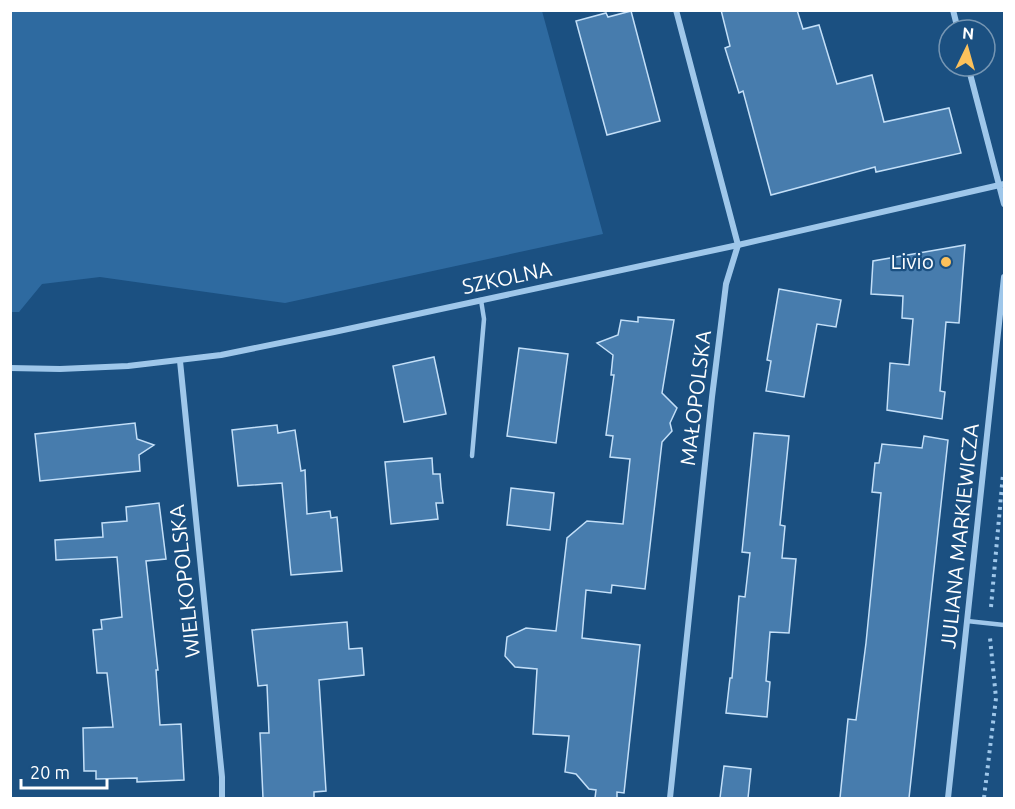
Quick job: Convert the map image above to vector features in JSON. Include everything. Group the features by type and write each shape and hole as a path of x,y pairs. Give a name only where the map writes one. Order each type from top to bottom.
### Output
{"street":[{"path":"676,10 738,245"},
{"path":"972,78 1003,184 1005,204"},
{"name":"SZKOLNA","path":"10,368 82,368 180,361 221,355 738,245 1003,184"},
{"name":"MAŁOPOLSKA","path":"670,798 726,284 738,245"},
{"name":"JULIANA MARKIEWICZA","path":"948,798 1005,277"},
{"name":"WIELKOPOLSKA","path":"180,361 221,765 222,798"}],"lane":[{"path":"472,456 484,318 481,300"},
{"path":"967,621 1005,625"}],"shaded area":[{"path":"10,11 542,11 603,234 285,303 100,277 42,284 19,312 11,312"}],"building":[{"path":"721,10 797,10 803,29 819,25 837,84 872,75 884,122 949,108 961,153 876,172 875,167 771,195 743,91 739,93 725,48 730,46"},
{"path":"631,11 660,121 607,135 576,21 606,13 608,17"},
{"path":"965,245 959,323 946,322 940,391 945,392 942,419 887,410 890,363 909,365 913,319 902,318 903,296 871,294 873,261"},
{"path":"779,289 841,300 836,327 817,324 804,397 766,391 771,361 767,360"},
{"path":"638,317 674,320 662,393 677,408 670,423 672,431 662,442 645,589 612,585 611,593 586,590 582,638 640,645 624,793 617,792 617,798 595,798 596,790 589,789 576,774 565,772 569,736 533,734 537,669 515,667 505,656 507,637 526,628 556,631 567,538 587,521 623,524 630,459 610,457 613,436 606,435 614,375 611,375 613,355 597,343 618,335 621,320 638,322"},
{"path":"519,348 568,354 556,443 507,436"},
{"path":"434,357 446,414 404,422 393,366"},
{"path":"135,423 137,439 154,445 139,455 140,471 40,481 35,434"},
{"path":"277,425 278,433 295,430 301,471 305,470 307,514 330,511 331,518 337,517 342,571 291,575 282,483 238,486 232,430"},
{"path":"754,433 789,436 780,525 785,526 782,558 796,559 789,633 770,632 766,681 770,682 767,717 726,713 730,678 732,678 739,596 745,597 750,553 742,552"},
{"path":"924,436 948,440 909,798 840,798 848,719 856,720 866,643 881,493 872,492 875,463 879,463 882,444 922,448"},
{"path":"432,458 433,474 440,474 443,503 436,503 438,519 391,524 385,462"},
{"path":"511,488 554,493 550,530 507,525"},
{"path":"159,503 166,559 146,561 158,670 156,670 160,725 181,724 184,780 137,782 137,778 96,779 96,771 84,771 83,728 113,727 107,673 97,673 93,630 102,629 101,620 122,617 117,557 56,560 55,540 103,537 102,523 127,521 126,507"},
{"path":"347,622 349,649 362,648 364,675 319,680 326,791 314,792 314,798 263,798 260,733 269,733 267,685 258,686 252,630"},
{"path":"724,766 751,769 748,798 720,798"}],"place":[{"name":"Livio","path":"946,262"}]}
